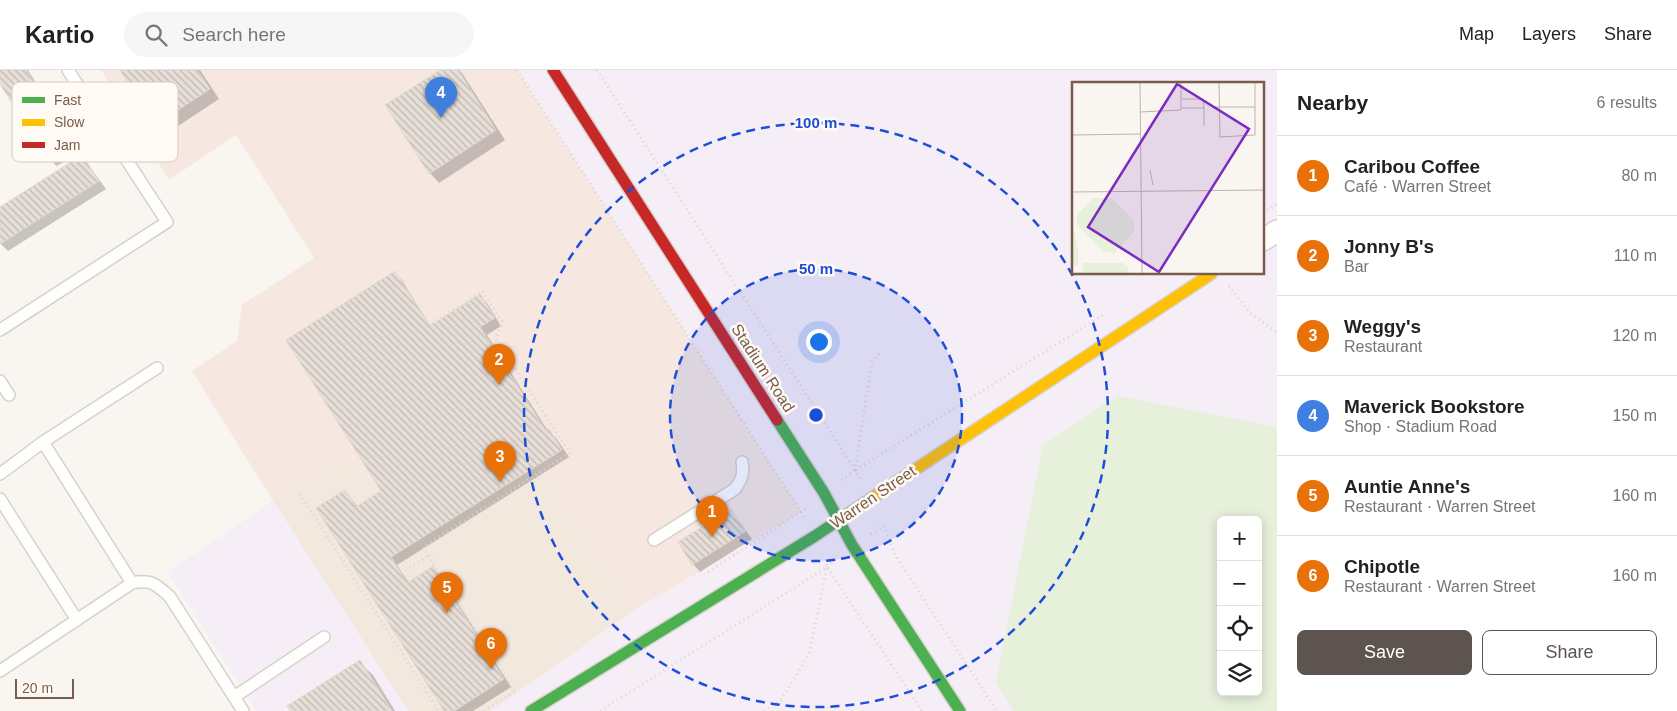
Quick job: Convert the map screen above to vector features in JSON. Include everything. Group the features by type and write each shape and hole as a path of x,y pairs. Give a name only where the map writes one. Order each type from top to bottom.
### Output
{"street":[{"name":"Stadium Road","path":"553,70 824,493 852,545 960,711"},
{"path":"1264,239 1277,231"},
{"name":"Warren Street","path":"531,711 838,521 1209,275"}],"lane":[{"path":"68,70 76,82"},
{"path":"0,330 167,222 128,162"},
{"path":"0,474 43,442 157,368"},
{"path":"0,381 10,395"},
{"path":"43,442 132,583"},
{"path":"654,540 735,488 742,480 742,462"},
{"path":"0,500 77,620"},
{"path":"0,671 132,583 146,580 158,586 170,597 243,711"},
{"path":"234,697 324,637"}],"path":[{"path":"517,70 802,512"},
{"path":"597,70 855,470"},
{"path":"1264,212 1277,204"},
{"path":"1226,282 1250,313 1277,332"},
{"path":"432,323 482,291 502,321 496,338 570,453 423,547 515,692"},
{"path":"855,470 1104,314"},
{"path":"855,470 872,362 881,351"},
{"path":"300,494 367,594 439,711"},
{"path":"400,573 429,555"},
{"path":"600,711 827,567"},
{"path":"764,711 782,699 809,654 827,567"},
{"path":"827,567 922,711"}],"shaded area":[{"path":"101,70 517,70 802,512 635,610 495,403 368,483 347,453 273,501 192,371 237,341 242,305 314,258 236,135 169,180 158,162 178,162 178,82 108,82"},
{"path":"517,70 1277,70 1277,711 491,711 635,610 802,512"},
{"path":"495,403 635,610 491,711 408,711 273,501 347,453 368,483"},
{"path":"273,501 408,711 256,711 167,572"}],"green space":[{"path":"1118,396 1277,427 1277,711 1013,711 996,682 1043,444"}],"building":[{"path":"0,70 26,70 34,82 12,82 12,103 0,84"},
{"path":"120,70 197,70 210,89 178,110 178,82 128,82"},
{"path":"440,70 458,70 496,130 429,174 385,105"},
{"path":"71,162 87,162 99,181 0,244 0,207"},
{"path":"395,271 430,326 480,294 495,318 480,327 546,431 549,429 562,450 391,557 407,583 433,566 504,679 454,711 444,711 316,508 345,490 356,507 381,491 286,340"},
{"path":"731,509 746,531 692,565 678,542"},
{"path":"360,660 392,711 290,711 287,706"}],"traffic: fast":[{"path":"777,420 824,493 852,545 960,711"},
{"path":"531,711 815,536 872,498"}],"traffic: slow":[{"path":"872,498 1209,275"}],"traffic: jam":[{"path":"553,70 777,420"}],"place":[{"name":"Maverick Bookstore","path":"441,118"},
{"name":"Jonny B's","path":"499,385"},
{"name":"Weggy's","path":"500,482"},
{"name":"Caribou Coffee","path":"712,537"},
{"name":"Auntie Anne's","path":"447,613"},
{"name":"Chipotle","path":"491,669"}]}
